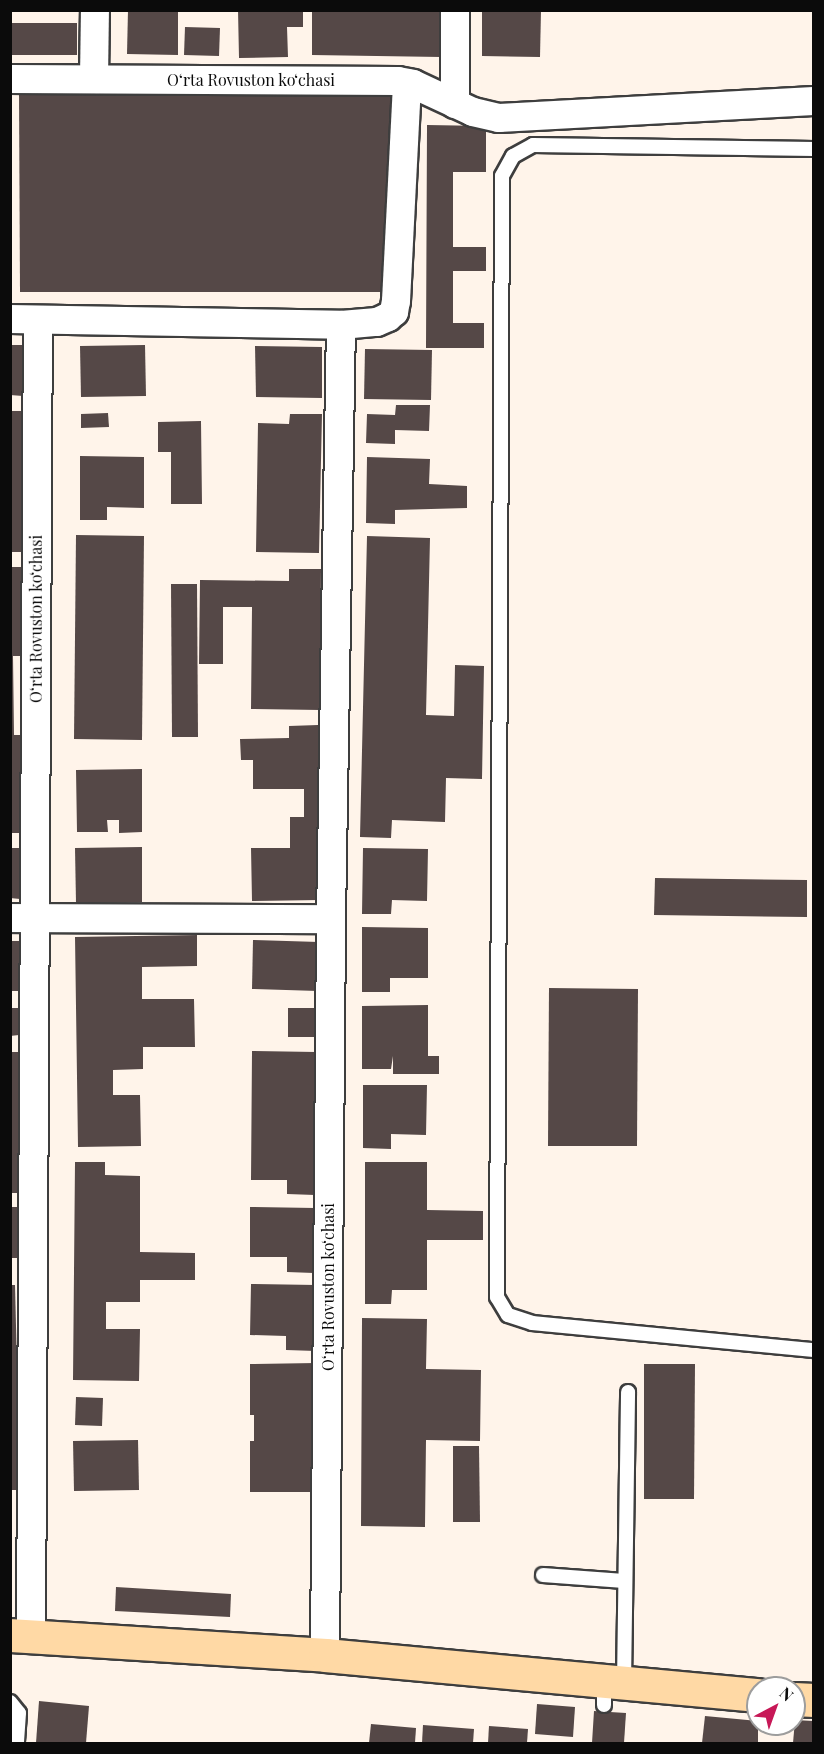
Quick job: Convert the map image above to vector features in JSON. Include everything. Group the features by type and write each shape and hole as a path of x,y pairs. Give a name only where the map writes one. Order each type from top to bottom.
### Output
{"street":[{"path":"94,79 95,10"},
{"path":"455,10 455,104"},
{"name":"Oʻrta Rovuston koʻchasi","path":"10,79 407,82 473,112 499,118 813,101"},
{"name":"Oʻrta Rovuston koʻchasi","path":"21,1636 24,319 341,325 377,322 394,312 407,82"},
{"name":"Oʻrta Rovuston koʻchasi","path":"325,1655 331,919 341,325"},
{"path":"23,918 331,919"},
{"path":"21,1636 325,1655 611,1690 746,1695"}],"lane":[{"path":"813,149 533,145 513,156 502,176 497,1297 508,1315 532,1323 813,1350"},
{"path":"611,1690 624,1581 628,1392"},
{"path":"543,1575 624,1581"},
{"path":"10,1702 19,1713 17,1743"}],"building":[{"path":"128,10 178,10 178,55 127,54"},
{"path":"238,10 303,10 303,27 287,27 288,57 239,58"},
{"path":"312,10 442,10 441,57 312,55"},
{"path":"482,10 541,10 540,57 482,56"},
{"path":"10,23 77,23 77,55 10,55"},
{"path":"185,27 220,28 219,56 184,55"},
{"path":"19,90 394,90 395,292 20,292"},
{"path":"427,125 486,126 486,172 453,172 453,247 486,247 486,271 453,271 453,323 484,323 484,348 426,348"},
{"path":"10,345 23,345 23,396 10,395"},
{"path":"145,345 146,396 81,397 80,346"},
{"path":"255,346 322,347 322,398 256,397"},
{"path":"365,349 432,350 431,400 364,399"},
{"path":"396,405 430,405 429,431 395,430 395,444 366,443 367,414 395,415"},
{"path":"10,411 23,411 23,552 10,552"},
{"path":"108,413 109,427 81,428 81,414"},
{"path":"290,414 322,414 319,553 256,552 258,423 289,424"},
{"path":"201,421 202,504 171,504 171,452 158,452 158,422"},
{"path":"80,456 144,457 144,508 107,507 107,520 80,520"},
{"path":"367,457 430,459 429,484 467,486 467,508 395,510 395,524 366,523"},
{"path":"76,535 144,536 142,740 74,739"},
{"path":"367,536 430,538 426,715 454,716 455,665 484,666 482,779 446,778 445,822 392,820 391,838 360,837"},
{"path":"10,567 21,567 22,656 13,656 14,735 22,735 23,833 10,833"},
{"path":"289,569 321,569 320,710 251,709 252,607 223,607 223,664 199,664 200,580 289,581"},
{"path":"171,584 197,584 198,737 172,737"},
{"path":"318,725 320,900 252,901 251,848 290,848 290,817 304,817 304,789 253,789 253,760 241,760 240,739 289,738 289,726"},
{"path":"142,769 142,832 119,833 119,820 107,820 108,832 77,832 76,770"},
{"path":"142,847 142,902 76,903 75,848"},
{"path":"10,848 20,848 20,899 10,898"},
{"path":"363,848 428,849 427,901 392,900 391,914 362,914"},
{"path":"655,878 807,880 807,917 654,915"},
{"path":"362,927 428,928 428,978 390,978 390,992 362,992"},
{"path":"197,935 197,966 142,967 142,999 194,999 195,1047 143,1047 143,1069 113,1070 113,1095 140,1095 141,1146 78,1147 75,937"},
{"path":"253,940 319,942 318,991 252,989"},
{"path":"10,941 20,941 20,991 10,991"},
{"path":"549,988 638,989 637,1146 548,1146"},
{"path":"428,1005 428,1056 439,1056 439,1074 393,1074 393,1056 391,1069 362,1069 362,1006"},
{"path":"10,1008 19,1008 19,1035 10,1036"},
{"path":"288,1008 317,1008 317,1037 288,1037"},
{"path":"252,1051 316,1052 315,1195 287,1194 287,1180 251,1180"},
{"path":"10,1052 20,1052 21,1193 10,1193"},
{"path":"363,1085 427,1085 426,1135 391,1134 391,1149 363,1148"},
{"path":"75,1162 105,1162 105,1175 140,1176 140,1252 195,1253 195,1280 140,1280 140,1302 106,1302 106,1329 140,1329 139,1381 73,1380"},
{"path":"365,1162 427,1162 427,1210 483,1211 483,1240 427,1240 427,1290 392,1290 391,1304 365,1304"},
{"path":"10,1207 18,1207 17,1258 10,1258"},
{"path":"250,1207 315,1208 314,1273 287,1272 287,1257 250,1257"},
{"path":"251,1284 316,1285 316,1351 286,1350 286,1336 250,1335"},
{"path":"10,1285 15,1285 20,1490 10,1490"},
{"path":"362,1318 427,1319 426,1369 481,1370 480,1441 426,1440 425,1527 361,1526"},
{"path":"316,1363 316,1415 312,1415 315,1492 250,1492 250,1441 254,1441 254,1415 250,1415 250,1364"},
{"path":"644,1364 695,1364 694,1499 644,1499"},
{"path":"76,1397 103,1398 102,1426 75,1425"},
{"path":"138,1440 139,1490 74,1491 73,1441"},
{"path":"453,1446 479,1446 480,1522 453,1522"},
{"path":"116,1587 231,1594 230,1617 115,1611"},
{"path":"39,1701 89,1706 86,1743 36,1743"},
{"path":"537,1704 575,1707 573,1737 535,1734"},
{"path":"594,1711 626,1713 624,1743 592,1743"},
{"path":"705,1716 746,1720 746,1736 758,1736 758,1743 702,1743"},
{"path":"806,1721 813,1721 813,1743 793,1743 794,1736 806,1736"},
{"path":"371,1724 416,1728 415,1743 369,1743"},
{"path":"423,1725 474,1729 473,1743 422,1743"},
{"path":"489,1726 528,1729 527,1743 488,1743"}]}
